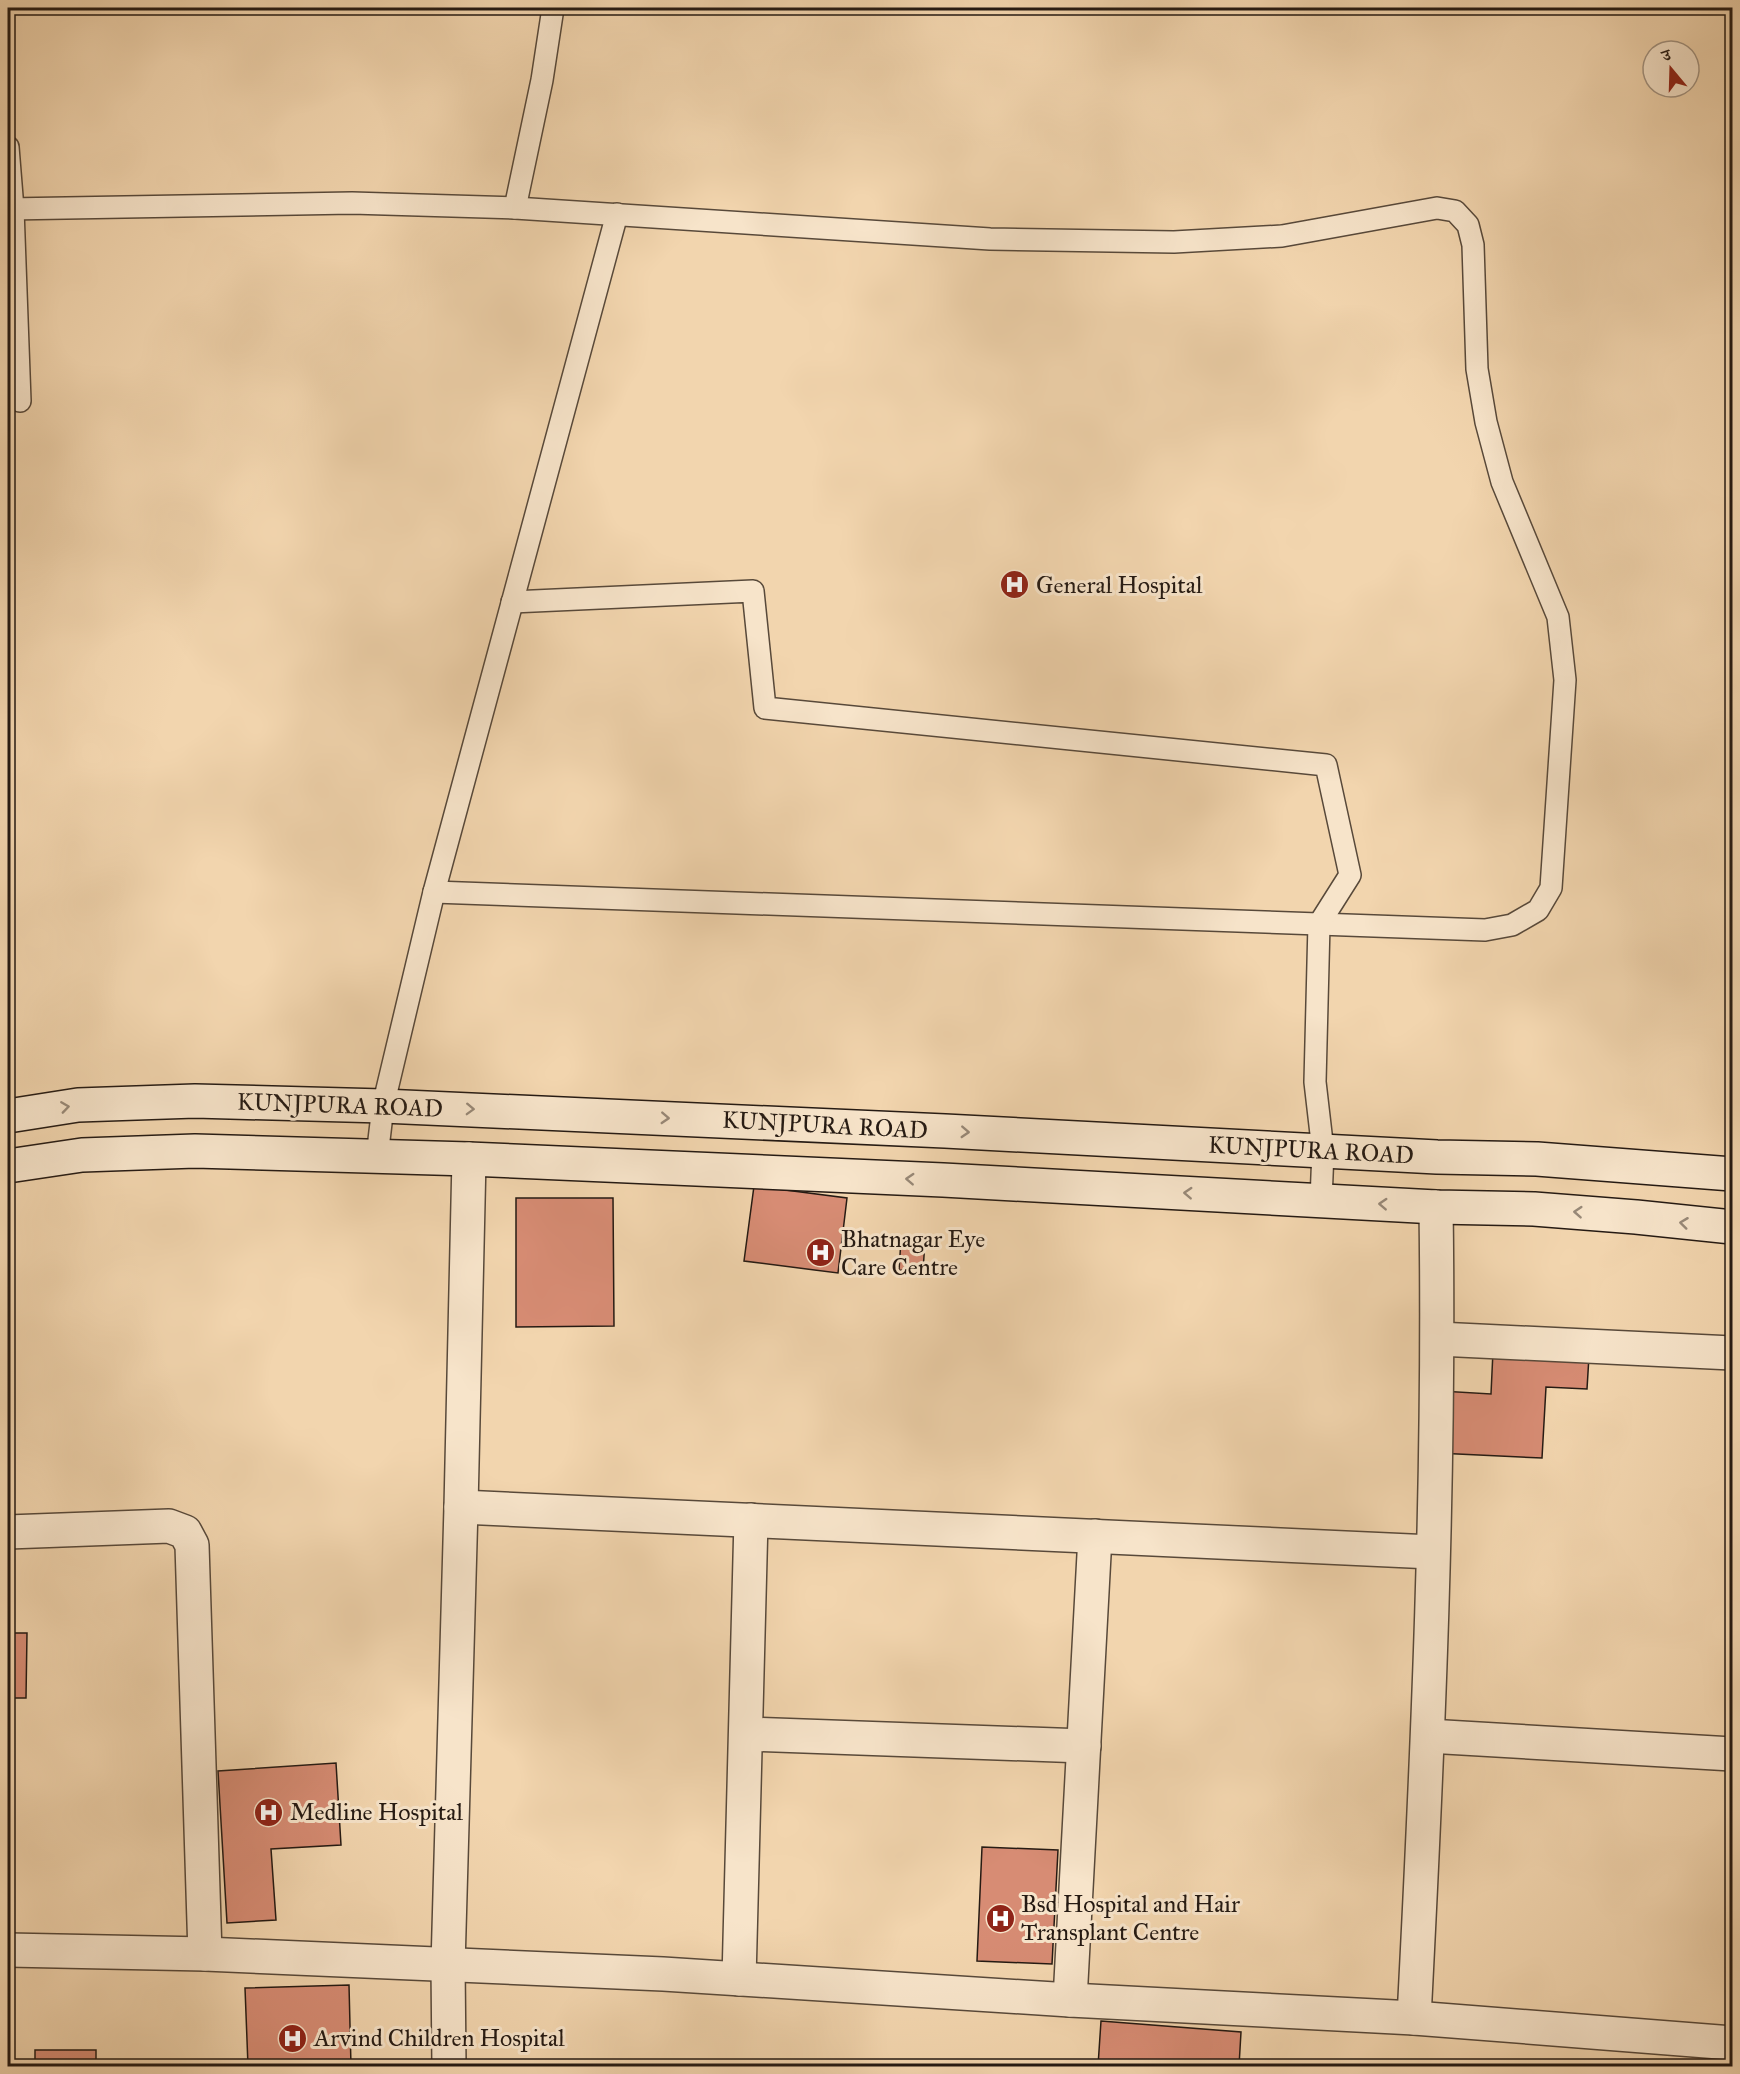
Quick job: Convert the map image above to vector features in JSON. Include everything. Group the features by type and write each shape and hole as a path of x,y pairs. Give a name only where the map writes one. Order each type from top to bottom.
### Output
{"street":[{"name":"KUNJPURA ROAD","path":"8,1116 78,1105 195,1101 383,1106 1537,1160 1732,1174"},
{"name":"KUNJPURA ROAD","path":"8,1166 82,1155 195,1151 469,1159 931,1179 1436,1207 1534,1209 1732,1227"},
{"path":"449,2067 448,1965 469,1159"},
{"path":"1414,2018 1428,1736 1438,1339 1436,1207"},
{"path":"1438,1339 1732,1353"},
{"path":"461,1507 1432,1552"},
{"path":"739,1979 751,1520"},
{"path":"8,1532 169,1526 185,1532 192,1545 205,1954"},
{"path":"1070,2000 1095,1536"},
{"path":"746,1734 1084,1746"},
{"path":"1428,1736 1732,1754"},
{"path":"8,1950 205,1954 739,1979 1070,2000 1414,2018 1732,2043"}],"lane":[{"path":"515,208 542,80 553,8"},
{"path":"8,147 20,401"},
{"path":"10,209 352,203 515,208 990,239 1174,242 1282,236 1437,208 1455,211 1468,225 1473,245 1477,369 1486,422 1502,482 1558,617 1565,680 1551,888 1538,910 1512,925 1485,930 434,892"},
{"path":"377,1156 383,1106 434,892 617,214"},
{"path":"512,602 753,591 765,708 1326,765 1350,875 1319,924 1315,1082 1323,1151 1321,1200"}],"building":[{"path":"754,1186 847,1198 838,1273 744,1261"},
{"path":"516,1198 613,1198 614,1326 516,1327"},
{"path":"901,1240 925,1241 923,1271 899,1270"},
{"path":"1493,1351 1589,1356 1587,1389 1546,1387 1542,1458 1437,1453 1441,1391 1491,1394"},
{"path":"8,1633 27,1633 26,1698 8,1698"},
{"path":"336,1763 341,1845 271,1849 276,1920 227,1923 218,1771"},
{"path":"982,1847 1058,1850 1052,1964 977,1961"},
{"path":"349,1985 351,2066 248,2066 245,1988"},
{"path":"1101,2021 1241,2032 1239,2066 1098,2066"},
{"path":"35,2050 96,2050 96,2066 35,2066"}],"place":[{"name":"General Hospital","path":"1015,585"},
{"name":"Bhatnagar Eye Care Centre","path":"820,1253"},
{"name":"Medline Hospital","path":"269,1812"},
{"name":"Bsd Hospital and Hair Transplant Centre","path":"1000,1918"},
{"name":"Arvind Children Hospital","path":"293,2038"}]}
